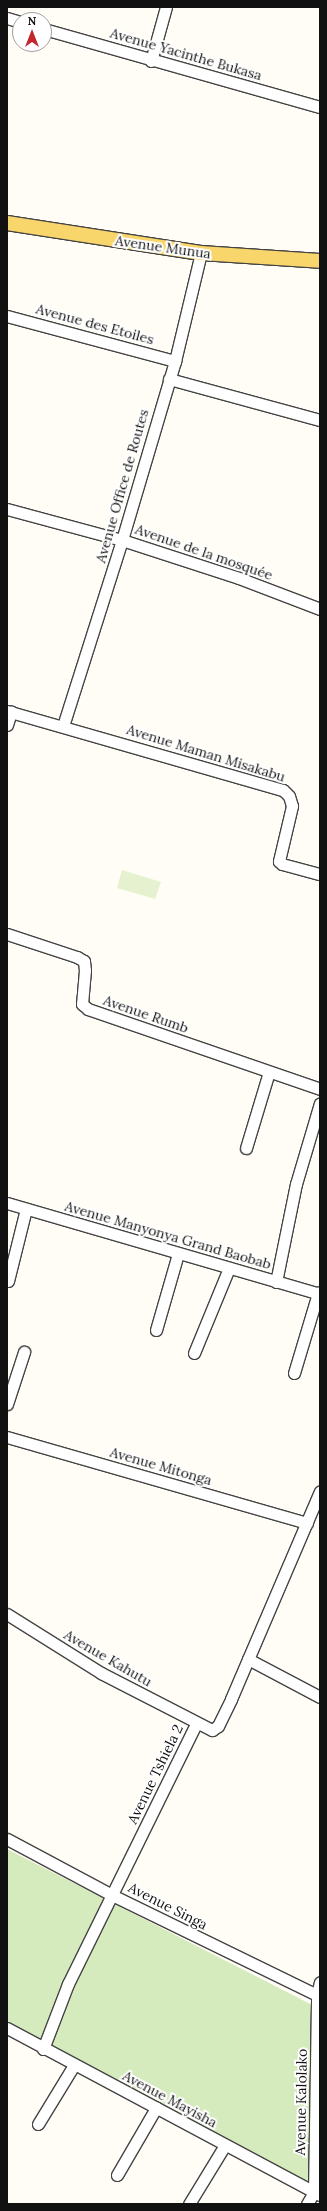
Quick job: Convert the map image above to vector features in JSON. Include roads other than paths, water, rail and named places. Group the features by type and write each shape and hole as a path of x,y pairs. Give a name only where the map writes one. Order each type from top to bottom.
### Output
{"main road":[{"name":"Avenue Munua","path":"7,223 201,253 320,261"}],"street":[{"path":"151,61 166,7"},
{"name":"Avenue Yacinthe Bukasa","path":"52,31 151,61 320,107"},
{"name":"Avenue Office de Routes","path":"63,726 122,540 175,361 201,253"},
{"name":"Avenue des Etoiles","path":"7,316 175,361"},
{"path":"169,379 320,420"},
{"name":"Avenue de la mosquée","path":"7,509 122,540 239,578 320,609"},
{"path":"7,725 9,712"},
{"name":"Avenue Maman Misakabu","path":"9,712 63,726 283,790 289,796 292,806 279,861 282,864 320,874"},
{"name":"Avenue Rumb","path":"7,934 76,956 84,961 85,970 82,1004 88,1010 320,1089"},
{"path":"246,1148 269,1072"},
{"path":"276,1282 296,1184 320,1103"},
{"name":"Avenue Manyonya Grand Baobab","path":"7,1203 319,1294"},
{"path":"8,1281 26,1209"},
{"path":"156,1330 178,1254"},
{"path":"194,1353 229,1268"},
{"path":"294,1373 319,1294"},
{"path":"7,1404 24,1352"},
{"name":"Avenue Mitonga","path":"7,1437 307,1523"},
{"name":"Avenue Tshiela 2","path":"43,2049 68,1984 196,1724 210,1730 216,1728 248,1659 307,1523 317,1509 320,1491"},
{"name":"Avenue Kahutu","path":"7,1614 101,1673 196,1724"},
{"path":"248,1659 320,1697"},
{"name":"Avenue Singa","path":"7,1839 112,1895 318,1997"},
{"name":"Avenue Kalolako","path":"307,2204 317,2194 318,1997 320,1982"},
{"name":"Avenue Mayisha","path":"7,2028 43,2049 317,2194"},
{"path":"38,2124 74,2065"},
{"path":"117,2175 156,2108"},
{"path":"189,2204 225,2145"}]}
